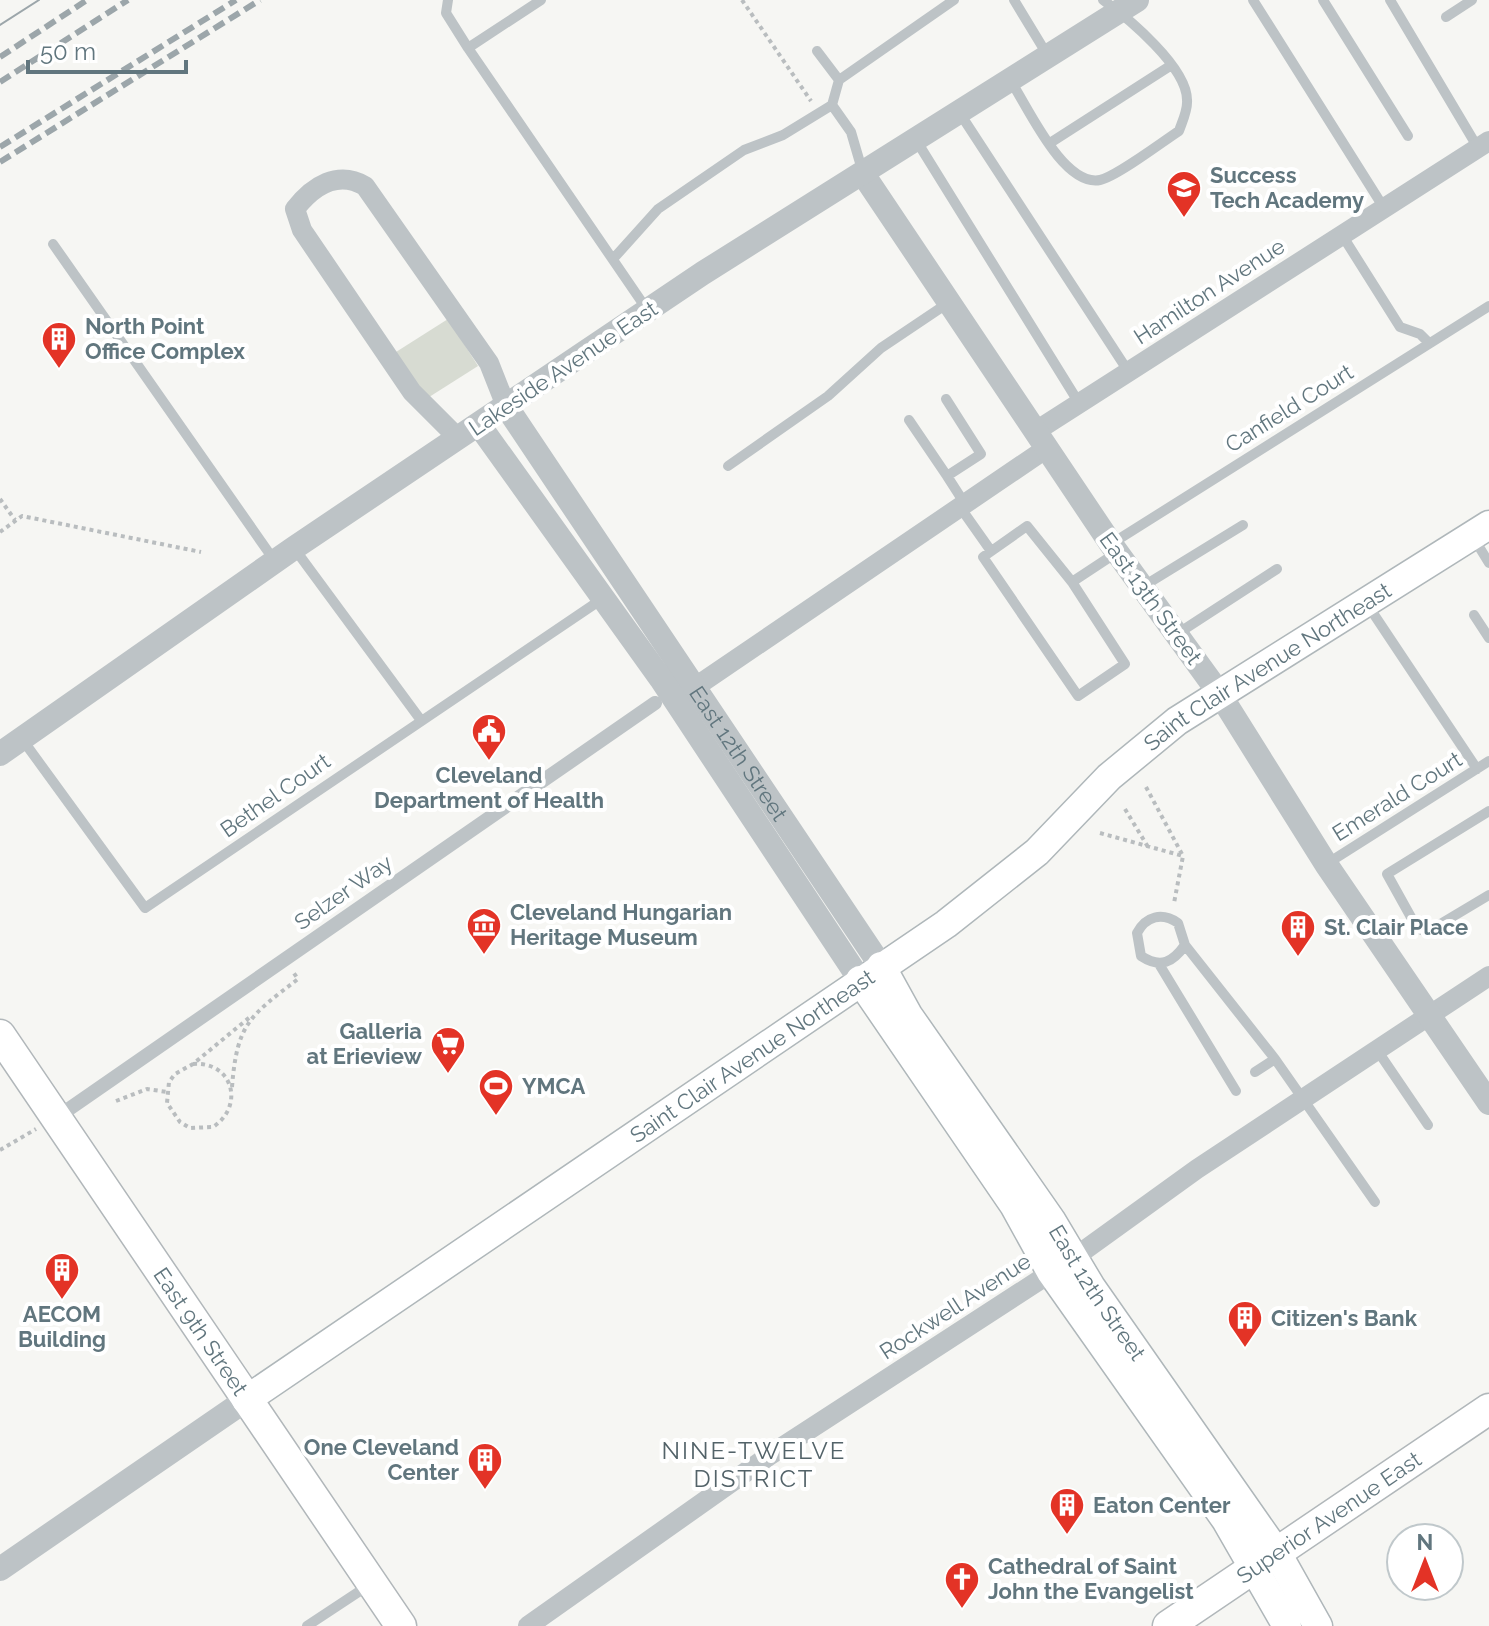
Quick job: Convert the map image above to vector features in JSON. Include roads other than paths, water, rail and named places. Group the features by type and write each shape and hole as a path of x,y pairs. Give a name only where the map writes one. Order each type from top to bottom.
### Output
{"main road":[{"name":"Saint Clair Avenue Northeast","path":"246,1400 1005,880 1143,747 1219,693 1481,530"},
{"name":"East 12th Street","path":"871,973 908,1015 970,1099 1063,1265 1226,1520 1265,1561 1318,1626"},
{"name":"East 9th Street","path":"0,1035 401,1626"},
{"name":"Superior Avenue East","path":"1168,1626 1489,1409"},
{"name":"East 12th Street","path":"1265,1561 1287,1626"}],"street":[{"name":"Lakeside Avenue East","path":"0,754 458,438 648,311 1048,56 1120,4"},
{"name":"Hamilton Avenue","path":"676,697 963,506 1079,403 1483,145"},
{"name":"East 13th Street","path":"863,174 1114,548 1219,693 1326,864 1489,1103"},
{"name":"East 12th Street","path":"458,438 412,392 302,230 295,209 306,196 336,178 350,177 365,186 489,363 506,406 676,697"},
{"name":"East 12th Street","path":"479,425 871,973"},
{"name":"Selzer Way","path":"56,1118 285,959 676,697"},
{"name":"Rockwell Avenue","path":"528,1626 754,1466 1063,1265 1302,1097 1432,1016 1489,976"},
{"name":"Saint Clair Avenue Northeast","path":"0,1569 246,1400"}],"lane":[{"path":"448,0 446,13 468,48 648,311"},
{"path":"468,48 541,0"},
{"path":"613,259 658,209 744,150 783,135 832,105 839,80 954,0"},
{"path":"1014,0 1048,56"},
{"path":"1253,0 1384,208"},
{"path":"1323,0 1408,136"},
{"path":"1390,0 1483,145"},
{"path":"1446,17 1466,2"},
{"path":"1010,80 1063,164 1083,180 1102,180 1179,131 1188,99 1181,79 1120,4"},
{"path":"817,51 839,80"},
{"path":"1050,143 1170,66"},
{"path":"832,105 851,132 863,174"},
{"path":"959,112 1128,371"},
{"path":"916,140 1079,403"},
{"path":"1342,235 1400,327 1420,334 1429,343"},
{"path":"53,244 285,555 420,719"},
{"path":"728,466 828,396 881,348 949,302"},
{"name":"Canfield Court","path":"1072,582 1114,548 1489,306"},
{"path":"946,399 981,454 947,476"},
{"path":"909,420 947,476 991,551"},
{"path":"1142,587 1243,525"},
{"path":"1027,526 1072,582 1125,664 1078,696 983,557 1027,526"},
{"path":"1481,530 1489,563"},
{"path":"1177,634 1277,569"},
{"name":"Bethel Court","path":"22,739 145,908 420,719 602,599"},
{"path":"1365,602 1477,769"},
{"path":"1474,615 1489,638"},
{"name":"Emerald Court","path":"1326,864 1489,761"},
{"path":"1489,811 1387,874 1417,928 1427,932 1489,895"},
{"path":"1236,1091 1159,964 1141,956 1136,942 1137,933 1147,920 1171,918 1183,929 1185,945 1275,1059 1375,1202"},
{"path":"1159,964 1171,961 1185,945"},
{"path":"1377,1050 1428,1125"},
{"path":"1255,1072 1275,1059"},
{"path":"307,1626 372,1582"}],"tram line":[{"path":"0,25 39,0"}],"railway":[{"path":"0,57 87,0"},
{"path":"0,82 128,0"},
{"path":"0,147 236,0"},
{"path":"0,162 260,0"}],"place":[{"name":"Success Tech Academy","path":"1184,219"},
{"name":"North Point Office Complex","path":"59,370"},
{"name":"Cleveland Department of Health","path":"489,762"},
{"name":"Cleveland Hungarian Heritage Museum","path":"484,956"},
{"name":"St. Clair Place","path":"1298,958"},
{"name":"Galleria at Erieview","path":"448,1075"},
{"name":"YMCA","path":"496,1117"},
{"name":"AECOM Building","path":"62,1301"},
{"name":"Citizen's Bank","path":"1245,1349"},
{"name":"One Cleveland Center","path":"485,1491"},
{"name":"Eaton Center","path":"1067,1536"},
{"name":"Cathedral of Saint John the Evangelist","path":"962,1610"}],"district":[{"name":"NINE-TWELVE DISTRICT","path":"754,1465"}]}
